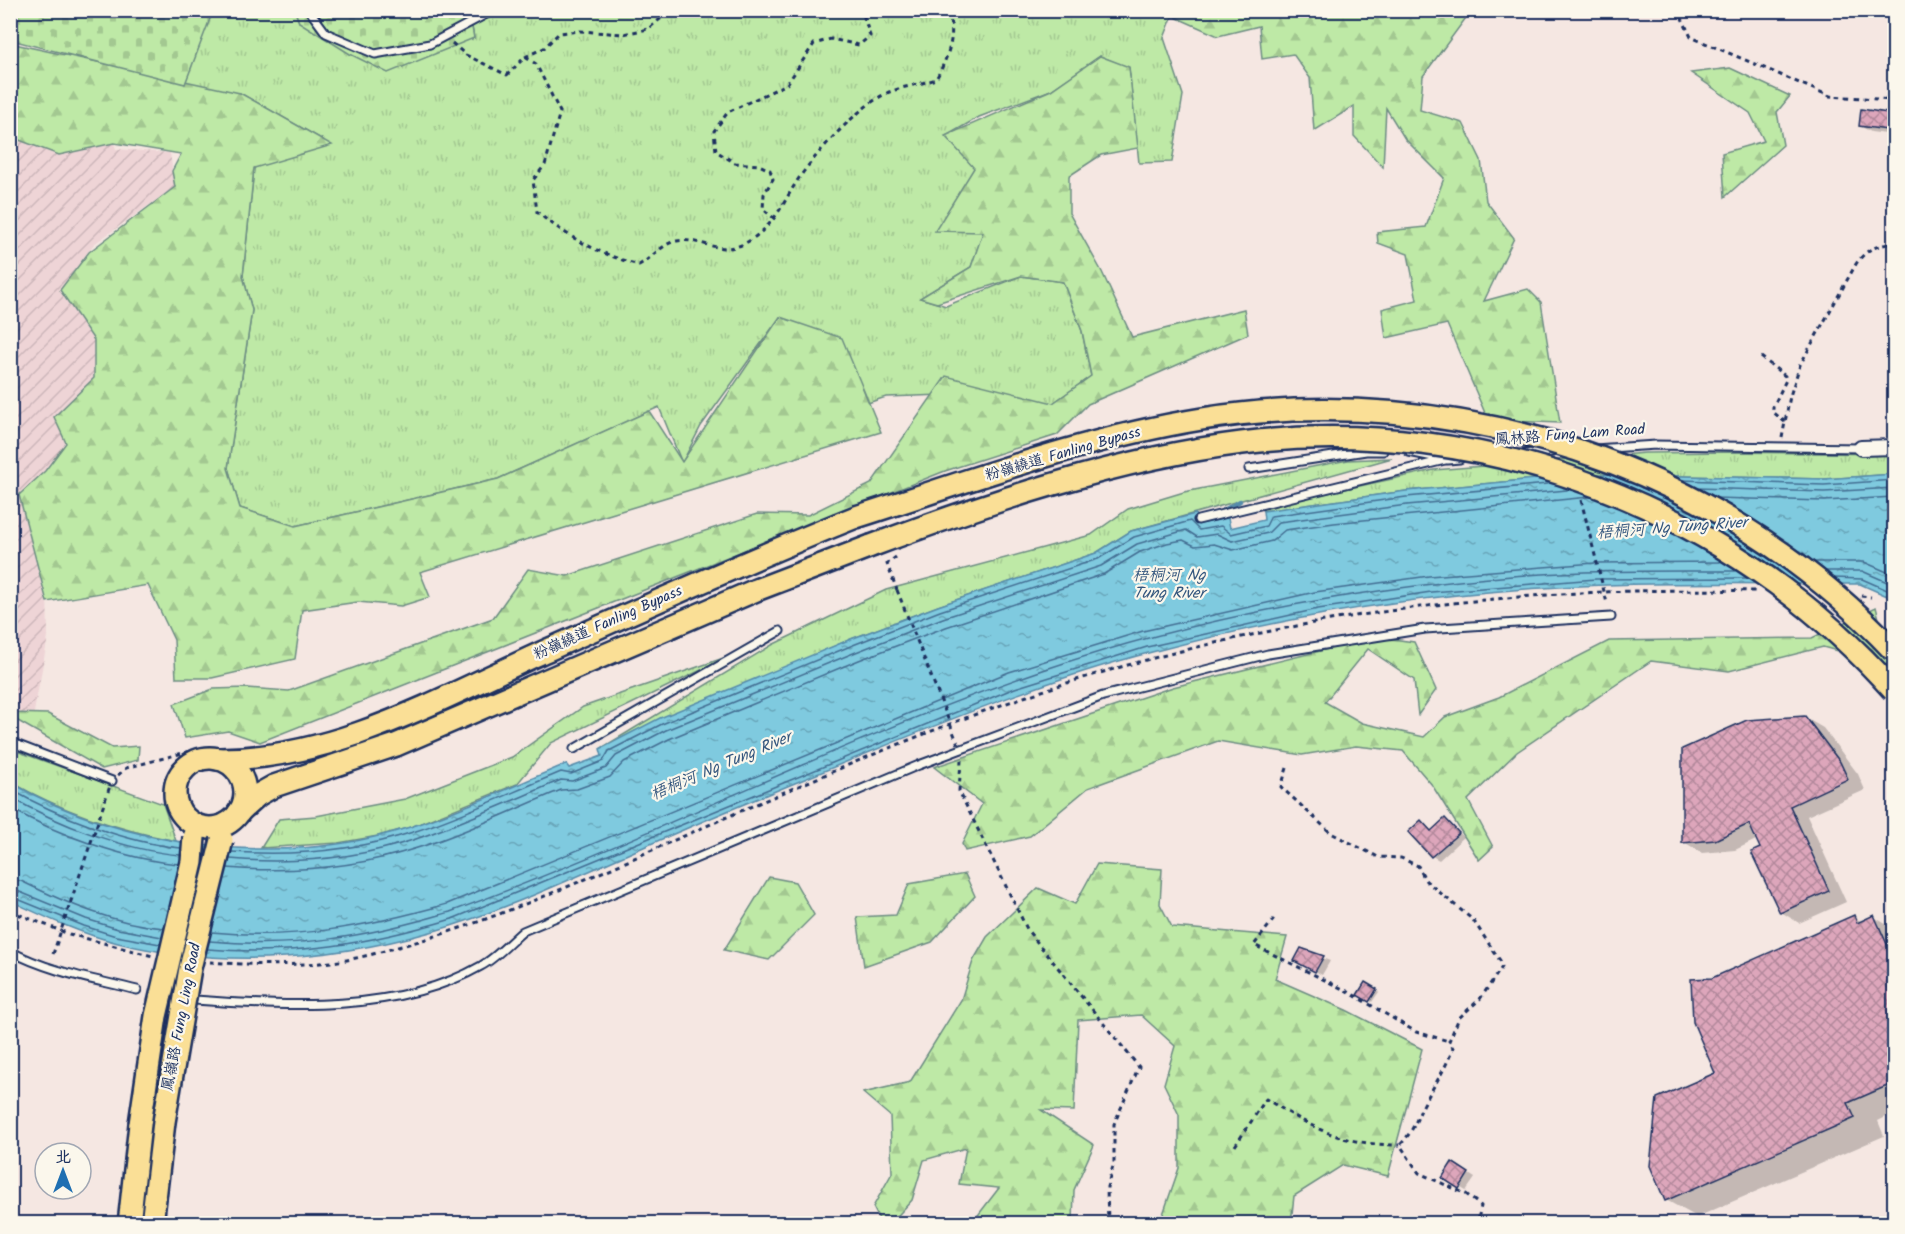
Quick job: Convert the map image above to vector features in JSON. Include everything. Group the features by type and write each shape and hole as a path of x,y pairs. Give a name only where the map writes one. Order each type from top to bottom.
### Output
{"main road":[{"name":"粉嶺繞道 Fanling Bypass","path":"217,759 247,759 296,753 386,722 742,562 856,517 1117,437 1202,419 1289,410 1376,410 1463,420 1550,440 1629,468 1715,510 1771,545 1826,587 1894,651"},
{"name":"粉嶺繞道 Fanling Bypass","path":"237,814 258,795 274,786 396,745 756,590 922,527 1161,456 1284,439 1367,439 1417,442 1466,449 1540,466 1620,494 1702,534 1769,578 1846,641 1894,691"},
{"path":"217,759 229,764 241,777 244,795 237,814 226,824 192,830 176,803 175,791 178,779 194,762 217,759"},
{"name":"鳳嶺路 Fung Ling Road","path":"152,1224 164,1122 190,969 222,840 237,814"},
{"name":"鳳嶺路 Fung Ling Road","path":"129,1224 140,1124 156,1016 192,862 192,830"}],"street":[{"name":"鳳林路 Fung Lam Road","path":"1861,448 1894,447"}],"lane":[{"path":"309,10 326,33 375,54 430,44 494,10"},
{"name":"鳳林路 Fung Lam Road","path":"1402,451 1448,460 1656,445 1861,448"},
{"path":"1249,469 1366,451 1390,451"},
{"path":"1198,520 1448,460"},
{"path":"195,1000 270,1006 335,1005 389,997 454,980 483,965 523,931 960,748 1103,696 1268,654 1425,629 1611,617"},
{"path":"574,749 780,631"},
{"path":"10,742 111,783"},
{"path":"10,951 63,972 137,990"}],"path":[{"path":"444,36 466,56 507,75 525,57 544,48 559,33 580,31 623,34 648,29 665,15 685,10"},
{"path":"775,219 763,209 764,194 773,179 770,170 759,165 735,163 716,151 714,131 728,112 787,84 814,44 831,39 859,45 870,36 863,14 855,10"},
{"path":"525,57 536,64 556,99 560,112 545,165 533,180 537,212 565,235 618,260 639,266 671,242 680,240 717,249 751,240 775,219 800,178 842,129 870,102 892,91 936,79 946,61 951,35 950,18 946,10"},
{"path":"1682,10 1679,12 1691,37 1799,83 1830,96 1894,100"},
{"path":"1781,446 1790,396 1800,365 1856,264 1864,252 1873,246 1894,243"},
{"path":"1761,357 1785,376 1786,380 1773,406 1773,412 1785,422"},
{"path":"1579,491 1607,603"},
{"path":"894,582 960,748 959,791 1028,931 1139,1067 1114,1124 1114,1163 1107,1187 1108,1224"},
{"path":"1287,768 1281,788 1330,833 1378,857 1401,858 1418,866 1426,881 1473,920 1501,962 1502,967 1480,999 1458,1018 1449,1041"},
{"path":"53,954 111,783"},
{"path":"1235,1146 1266,1099 1305,1123 1344,1140 1368,1145 1400,1145 1413,1131 1425,1101 1445,1071 1453,1048 1449,1041 1416,1032 1347,991 1254,945 1274,919"},
{"path":"1400,1145 1419,1173 1466,1194 1481,1206 1477,1224"}],"shaded area":[{"path":"10,137 59,155 114,143 116,149 170,153 175,187 94,244 60,290 94,340 94,378 55,417 66,443 45,471 19,495 47,588 48,637 31,728 10,717"}],"green space":[{"path":"1175,10 1164,38 1183,95 1172,162 1139,163 1129,68 1100,56 1051,90 979,117 946,136 975,168 984,231 971,267 920,298 946,306 1021,276 1063,282 1082,331 1091,376 1046,408 972,394 886,397 837,413 780,317 701,426 682,463 659,407 498,479 295,526 240,508 228,468 252,310 243,276 254,168 323,140 240,93 180,95 212,11 295,11 299,22 474,38 469,11"},
{"path":"1175,10 1471,11 1423,76 1420,110 1463,123 1481,160 1486,201 1514,238 1484,301 1528,289 1541,302 1560,423 1488,420 1447,324 1386,338 1382,309 1417,300 1408,254 1378,243 1377,232 1426,227 1444,178 1405,139 1386,108 1383,167 1354,136 1354,106 1314,131 1310,78 1293,54 1262,59 1259,26 1218,36 1173,16"},
{"path":"10,11 213,11 185,84 11,40"},
{"path":"295,11 469,11 474,38 388,73 350,54 299,22"},
{"path":"10,43 240,93 332,145 254,168 243,276 252,310 228,468 240,508 295,526 498,479 649,411 682,462 780,317 842,338 881,432 420,572 430,597 401,606 358,602 302,610 295,659 212,678 176,678 174,640 148,585 47,602 19,495 45,471 66,443 54,417 94,378 94,340 60,290 89,252 175,187 172,171 181,154 114,143 59,155 11,137"},
{"path":"1100,56 1129,67 1138,148 1101,155 1069,176 1069,213 1102,272 1132,337 1244,309 1248,334 1088,404 1057,435 945,471 260,742 228,731 185,738 174,704 213,689 247,688 289,691 493,618 528,569 567,576 757,514 808,515 871,484 946,376 1053,403 1091,376 1082,331 1063,282 1021,276 937,303 920,298 971,267 983,232 935,231 974,168 945,136 1051,90"},
{"path":"1730,68 1790,96 1777,112 1783,145 1725,197 1722,153 1764,141 1750,113 1691,73"},
{"path":"1645,453 1894,454 1894,474 1824,479 1589,474 1406,491 1263,511 1262,507 1434,470"},
{"path":"1392,458 1131,531 1096,553 938,606 851,639 600,749 772,645 886,590 1091,535 1128,509 1184,492 1348,460"},
{"path":"1876,607 1891,666 1823,647 1729,671 1651,661 1517,752 1468,800 1493,847 1479,860 1432,785 1403,751 1356,746 1302,755 1218,741 1088,788 1030,836 965,851 962,844 982,804 934,767 1173,687 1378,637 1414,642 1436,690 1418,715 1414,680 1368,649 1325,702 1362,723 1424,737 1445,717 1499,697 1609,641 1812,638"},
{"path":"732,655 551,743 517,784 411,827 378,836 338,843 261,848 279,819 316,816 405,799 512,757 583,707"},
{"path":"11,713 48,714 112,748 139,746 138,760 102,769 11,717"},
{"path":"11,749 163,804 176,841 133,831 70,811 11,782"},
{"path":"1097,864 1162,869 1160,904 1172,927 1287,937 1275,979 1346,1010 1422,1049 1388,1176 1343,1165 1294,1196 1291,1223 1160,1223 1179,1168 1179,1115 1164,1084 1175,1046 1141,1015 1078,1020 1074,1111 1041,1110 1094,1145 1074,1190 1073,1223 972,1223 999,1188 959,1184 966,1148 924,1160 912,1200 891,1223 881,1223 873,1207 892,1173 890,1116 863,1093 910,1082 961,1000 973,961 987,937 1038,888 1075,904"},
{"path":"965,874 975,896 932,942 864,966 857,917 896,915 909,884"},
{"path":"769,877 795,882 814,915 769,960 724,950"}],"water":[{"name":"梧桐河 Ng Tung River","path":"1589,474 1824,479 1894,474 1894,599 1860,584 1556,587 1467,594 1376,605 1241,630 1116,662 1010,697 753,800 481,916 411,937 328,953 243,958 159,951 90,935 11,901 10,782 55,805 103,823 154,837 206,845 258,849 310,847 361,840 430,820 566,764 569,768 602,756 600,749 660,718 851,639 938,606 1096,553 1131,531 1195,514 1200,524 1228,518 1230,528 1264,520 1263,511 1406,491"}],"building":[{"path":"1861,109 1894,114 1894,131 1859,126"},
{"path":"1805,716 1840,762 1848,779 1790,806 1829,891 1780,913 1751,852 1760,848 1749,824 1715,840 1682,843 1682,749 1747,720"},
{"path":"1445,818 1459,833 1431,857 1408,832 1421,820 1431,831"},
{"path":"1854,915 1857,923 1874,915 1894,960 1894,1083 1848,1103 1855,1118 1665,1201 1650,1166 1657,1098 1715,1073 1693,1022 1691,979 1712,978"},
{"path":"1301,948 1324,956 1315,972 1294,961"},
{"path":"1365,982 1377,989 1369,1002 1357,995"},
{"path":"1452,1162 1469,1173 1459,1189 1442,1178"}],"waterway":[{"path":"1219,513 1240,501"}]}
